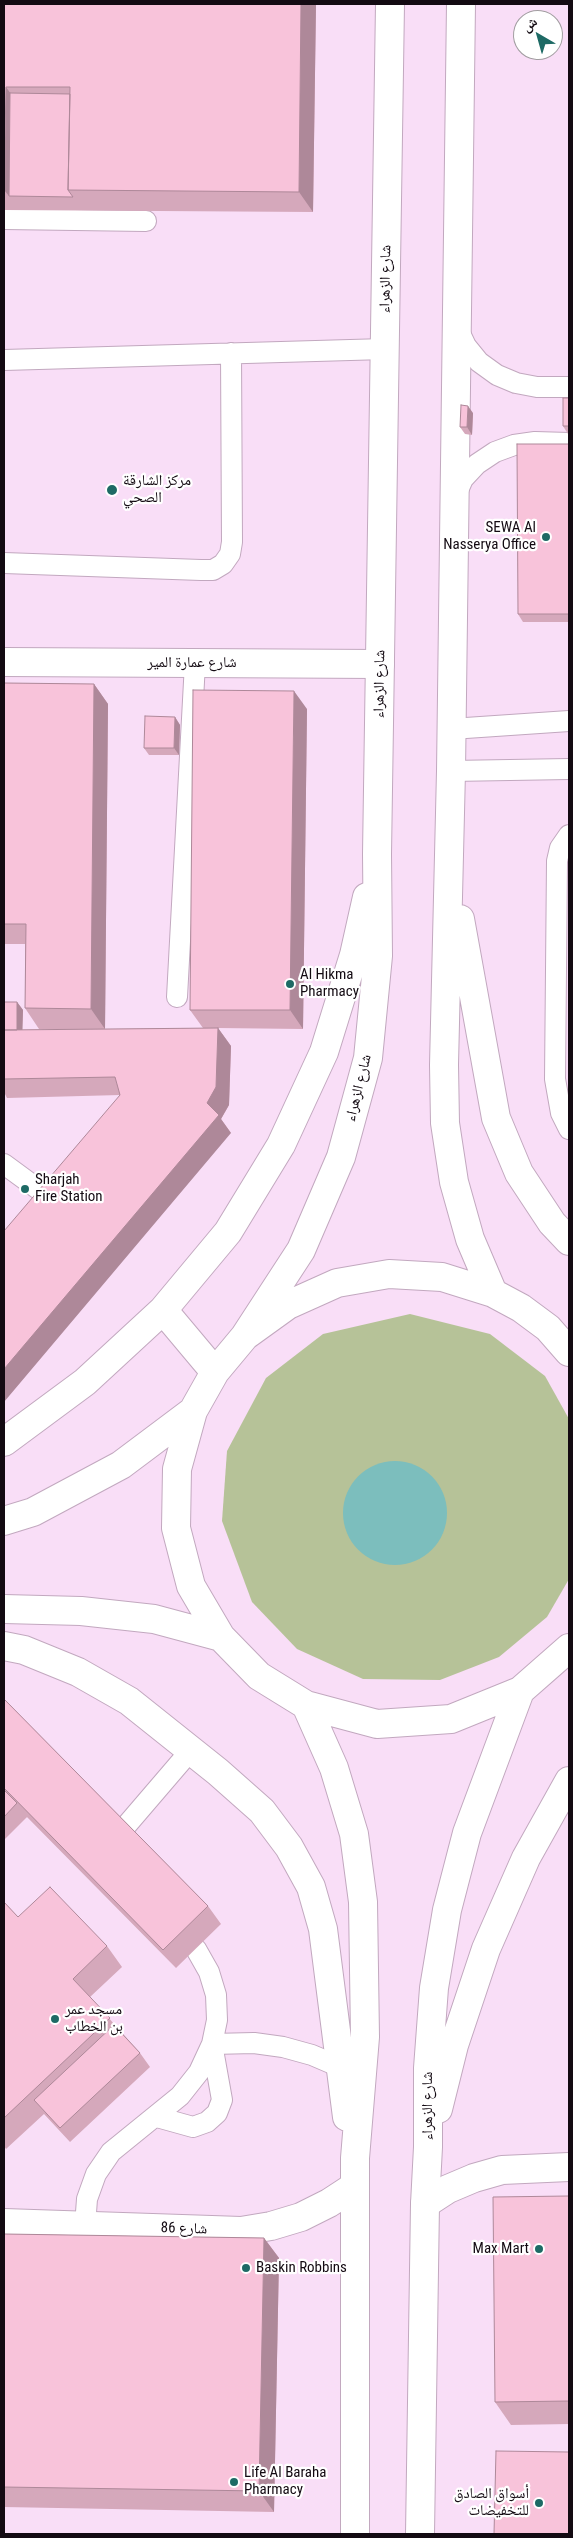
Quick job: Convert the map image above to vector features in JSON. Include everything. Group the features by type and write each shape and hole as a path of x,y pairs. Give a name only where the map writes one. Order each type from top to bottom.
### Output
{"main road":[{"name":"شارع الزهراء","path":"245,1336 301,1250 341,1157 368,1058 378,956 377,854 390,4"},
{"path":"461,4 451,771 444,1065 446,1123 457,1191 470,1239 493,1293"},
{"name":"شارع عمارة المير","path":"4,662 380,664"},
{"path":"4,1442 85,1382 164,1310 228,1232 281,1144 324,1052 354,955 377,854"},
{"path":"449,859 496,1118 519,1173 552,1223 569,1241"},
{"path":"569,1352 558,1332 521,1308 493,1293 442,1277 389,1274 336,1283 288,1305 245,1336 215,1372 193,1411 177,1468 176,1528 192,1586 221,1638 259,1676 306,1705 377,1724 451,1719 520,1691 569,1648"},
{"path":"164,1310 215,1372"},
{"path":"4,1521 33,1512 121,1465 193,1411"},
{"path":"4,1609 81,1612 154,1619 221,1638"},
{"path":"4,1646 24,1650 78,1672 129,1701 191,1750 262,1811 290,1847 310,1887 323,1929 340,2067 355,2158"},
{"name":"شارع الزهراء","path":"420,2534 428,2068 434,1988 447,1910 467,1833 520,1691"},
{"path":"306,1705 334,1768 351,1825 364,1902 364,2037 355,2158 355,2534"},
{"path":"428,2147 454,2046 486,1949 526,1858 569,1780"},
{"path":"425,2204 448,2189 474,2178 502,2170 569,2167"},
{"name":"شارع 86","path":"4,2223 240,2231 271,2226 301,2216 329,2203 355,2186"}],"lane":[{"path":"4,219 146,220"},
{"path":"457,327 470,352 496,375 530,386 569,387"},
{"path":"4,360 385,350"},
{"path":"4,563 201,570 213,570 223,564 230,554 232,542 230,353"},
{"path":"454,498 468,474 477,464 495,452 514,445 536,442 569,444"},
{"path":"177,997 194,663"},
{"path":"451,729 569,721"},
{"path":"451,771 569,770"},
{"path":"569,835 560,848 557,861 555,1079 561,1113 569,1129"},
{"path":"4,1164 38,1189"},
{"path":"126,1827 191,1750"},
{"path":"85,2226 87,2199 96,2174 111,2152 180,2096 199,2072 212,2044 216,2020 216,1995 209,1972 196,1949"},
{"path":"212,2044 254,2043 283,2048 312,2055 340,2067"},
{"path":"157,2116 180,2125 193,2126 207,2122 216,2113 222,2100 212,2044"}],"shaded area":[{"path":"410,1314 490,1334 545,1376 569,1419 569,1579 547,1617 499,1657 440,1680 363,1679 297,1649 252,1602 222,1521 227,1451 266,1378 323,1334"},
{"path":"395,1461 415,1465 424,1470 438,1484 443,1493 447,1513 443,1533 438,1542 424,1556 415,1561 395,1565 375,1561 366,1556 352,1542 347,1533 343,1513 347,1493 352,1484 366,1470 375,1465"}],"building":[{"path":"4,4 301,4 299,192 68,190 70,87 6,87 4,190"},
{"path":"10,93 70,94 68,190 73,197 9,196"},
{"path":"563,398 569,398 569,426 563,426"},
{"path":"461,405 468,406 467,427 460,427"},
{"name":"SEWA Al Nasserya Office","path":"517,444 569,444 569,614 518,614"},
{"path":"4,683 94,684 91,1009 25,1008 26,924 4,924"},
{"path":"193,690 294,691 290,1010 190,1010"},
{"path":"145,716 175,717 174,748 144,748"},
{"path":"4,1002 17,1002 17,1030 4,1030"},
{"name":"Sharjah Fire Station","path":"218,1028 216,1087 207,1103 219,1115 4,1369 4,1231 120,1095 115,1077 4,1079 4,1030"},
{"path":"4,1699 208,1906 163,1950 4,1788"},
{"path":"4,1790 17,1803 4,1817"},
{"name":"مسجد عمر بن الخطاب","path":"50,1887 107,1946 73,1979 110,2018 4,2118 4,1902 18,1917"},
{"path":"114,2025 140,2053 60,2128 34,2100"},
{"path":"569,2196 569,2401 495,2402 493,2197"},
{"path":"4,2234 264,2238 259,2491 4,2487"},
{"name":"أسواق الصادق للتخفيضات","path":"496,2451 569,2452 569,2534 494,2534"}],"place":[{"name":"مركز الشارقة الصحي","path":"112,490"},
{"name":"SEWA Al Nasserya Office","path":"546,537"},
{"name":"Al Hikma Pharmacy","path":"290,984"},
{"name":"Sharjah Fire Station","path":"25,1189"},
{"name":"مسجد عمر بن الخطاب","path":"55,2019"},
{"name":"Max Mart","path":"539,2249"},
{"name":"Baskin Robbins","path":"246,2268"},
{"name":"Life Al Baraha Pharmacy","path":"234,2482"},
{"name":"أسواق الصادق للتخفيضات","path":"539,2503"}]}
